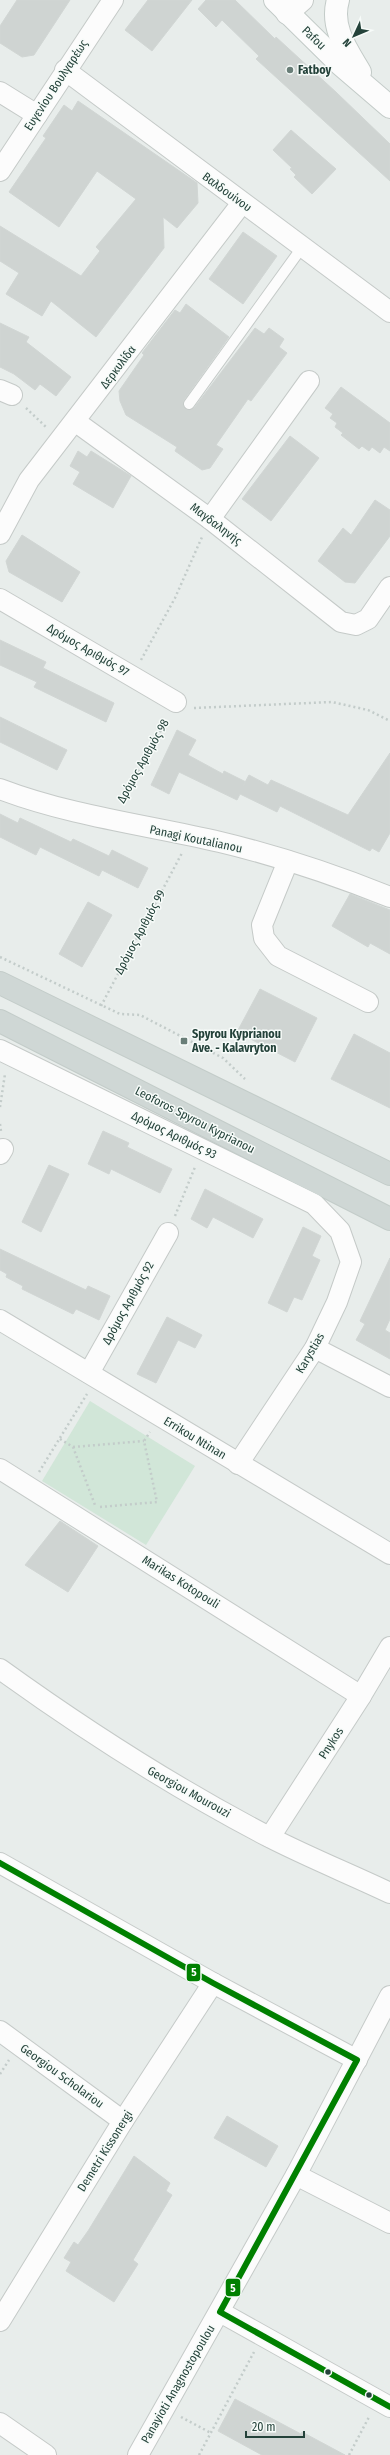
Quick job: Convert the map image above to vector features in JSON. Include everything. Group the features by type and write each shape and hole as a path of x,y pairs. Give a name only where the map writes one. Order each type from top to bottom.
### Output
{"main road":[{"path":"338,0 335,21 339,35 371,90"},
{"name":"Pafou","path":"288,4 371,90 390,107"},
{"path":"0,983 390,1174"},
{"name":"Leoforos Spyrou Kyprianou","path":"0,1020 390,1219"}],"street":[{"name":"Ευγενίου Βουλγαρέως","path":"0,171 65,70 113,0"},
{"name":"Βαλδουίνου","path":"65,70 390,312"},
{"path":"0,92 36,115"},
{"name":"Δερκυλίδα","path":"0,534 29,480 76,422 242,203"},
{"path":"210,519 308,381"},
{"name":"Μαγδαληνής","path":"76,422 210,519 340,622 356,625 368,619 390,587"},
{"name":"Δρόμος Αριθμός 97","path":"0,599 176,702"},
{"name":"Panagi Koutalianou","path":"0,789 29,800 288,861 336,875 390,897"},
{"path":"288,861 262,925 264,938 278,956 368,1002"},
{"name":"Δρόμος Αριθμός 93","path":"4,1052 314,1204 340,1231"},
{"name":"Karystias","path":"238,1464 315,1348 337,1302 351,1262 340,1231"},
{"name":"Δρόμος Αριθμός 92","path":"93,1376 168,1233"},
{"name":"Errikou Ntinan","path":"0,1320 390,1554"},
{"path":"315,1348 390,1387"},
{"name":"Marikas Kotopouli","path":"0,1469 361,1696"},
{"name":"Pnykos","path":"270,1837 361,1696 390,1647"},
{"name":"Georgiou Mourouzi","path":"0,1668 67,1717 138,1763 270,1837 390,1893"},
{"path":"0,1863 213,1983 357,2060"},
{"name":"Demetri Kissonergi","path":"0,2321 123,2122 213,1983"},
{"name":"Panayioti Anagnostopoulou","path":"138,2455 296,2175 390,1996"},
{"name":"Georgiou Scholariou","path":"0,2031 123,2122"},
{"path":"296,2175 390,2223"},
{"path":"220,2312 384,2404"},
{"path":"0,2423 46,2455"}],"lane":[{"path":"189,404 303,246"}],"path":[{"path":"6,392 61,441"},
{"path":"132,676 175,598 210,519"},
{"path":"176,702 191,708 332,702 368,710 390,721"},
{"name":"Δρόμος Αριθμός 98","path":"111,820 176,702"},
{"name":"Δρόμος Αριθμός 99","path":"90,1027 191,837"},
{"path":"0,957 120,1014 140,1015 216,1055 249,1082"},
{"path":"0,1107 4,1052"},
{"path":"168,1233 203,1150"},
{"path":"30,1488 60,1439 93,1376"},
{"path":"60,1439 73,1447 144,1441 157,1502 96,1508 73,1447"},
{"path":"199,2455 262,2336"},
{"path":"349,2455 384,2404"},
{"path":"165,2408 211,2432"}],"green space":[{"path":"90,1401 195,1466 146,1545 42,1481"}],"building":[{"path":"17,0 70,0 34,55 22,57 0,43 0,26"},
{"path":"148,0 192,0 152,51 125,30"},
{"path":"206,0 235,0 275,39 276,37 390,144 390,181 256,59 259,56 222,20 216,27 198,9"},
{"path":"78,101 197,183 198,203 177,228 163,217 164,248 96,337 51,301 42,316 6,294 19,273 0,261 0,226 81,276 100,251 96,247 136,199 97,171 59,227 9,192 46,138 43,136 64,105 72,111"},
{"path":"291,130 336,169 312,194 294,177 296,175 290,169 292,168 273,150"},
{"path":"243,232 277,256 243,304 209,279"},
{"path":"186,304 229,337 184,400 183,406 186,409 194,408 255,328 264,334 269,328 284,339 279,347 287,353 251,401 248,399 216,445 223,449 210,468 202,470 175,451 177,447 126,415 120,401 119,391 144,355 142,353 175,310 180,313"},
{"path":"0,323 29,337 26,342 71,377 56,396 40,384 35,390 14,374 0,367"},
{"path":"341,387 390,423 390,451 384,447 380,453 372,447 369,451 362,446 359,449 341,435 343,433 335,427 337,423 330,418 333,414 325,408"},
{"path":"290,436 319,458 271,521 242,499"},
{"path":"78,451 87,457 91,451 131,476 113,508 73,484 80,472 70,466"},
{"path":"375,500 390,510 390,536 355,583 345,582 318,561 343,528 351,535"},
{"path":"22,535 80,572 62,602 9,572 6,561"},
{"path":"0,640 46,662 43,668 114,703 106,722 34,687 37,682 0,665"},
{"path":"0,717 67,750 57,770 0,742"},
{"path":"177,730 196,740 188,755 223,774 224,771 245,782 249,775 268,785 271,780 348,815 390,753 390,833 379,852 372,848 370,851 280,806 277,812 240,794 237,800 179,772 169,794 151,785"},
{"path":"0,814 18,823 20,818 71,842 73,839 109,856 112,850 148,868 138,888 102,870 99,876 40,847 36,855 0,837"},
{"path":"350,894 390,910 390,954 370,943 368,947 332,926"},
{"path":"88,902 112,915 82,967 59,954"},
{"path":"260,989 317,1018 295,1062 237,1032"},
{"path":"354,1034 390,1053 390,1108 331,1079"},
{"path":"103,1131 129,1143 127,1147 172,1169 160,1193 111,1169 109,1174 88,1164"},
{"path":"49,1165 69,1174 41,1232 22,1222"},
{"path":"205,1189 263,1219 253,1238 213,1217 207,1228 191,1219"},
{"path":"303,1227 321,1236 312,1256 320,1260 302,1300 294,1297 287,1312 268,1303"},
{"path":"0,1249 86,1290 88,1286 110,1296 99,1320 76,1309 73,1314 22,1289 23,1286 6,1277 7,1274 0,1270"},
{"path":"390,1258 390,1319 385,1330 390,1333 390,1359 356,1340 365,1324 360,1321"},
{"path":"167,1317 202,1335 195,1348 178,1340 156,1383 137,1374"},
{"path":"60,1521 98,1546 68,1592 25,1565"},
{"path":"227,2116 278,2146 266,2167 214,2138"},
{"path":"134,2156 170,2183 166,2191 172,2195 133,2260 138,2264 114,2302 66,2271 71,2262 64,2258 74,2242 78,2245 88,2231"},
{"path":"235,2399 301,2434 302,2432 345,2455 262,2455 218,2431"}],"transit line":[{"name":"5","path":"0,1863 213,1983 357,2060 220,2312 390,2407"}],"place":[{"name":"Fatboy","path":"290,70"},
{"name":"Spyrou Kyprianou Ave. - Kalavryton","path":"184,1041"}]}
